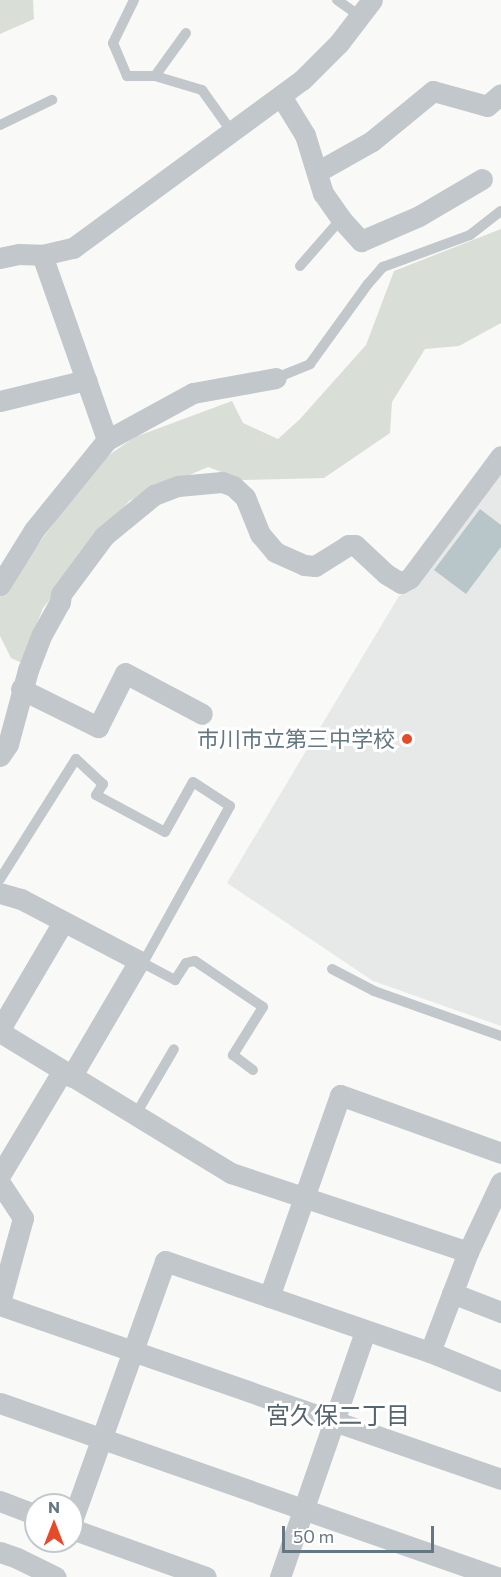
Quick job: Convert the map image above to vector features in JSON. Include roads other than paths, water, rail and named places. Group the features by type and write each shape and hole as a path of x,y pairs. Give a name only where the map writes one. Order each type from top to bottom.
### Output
{"street":[{"path":"0,258 19,254 42,255 73,248 302,80 332,50 366,8"},
{"path":"316,172 372,141 432,91 486,106 501,94"},
{"path":"282,96 305,135 323,193 341,219 361,240 419,216 482,179"},
{"path":"42,255 107,440"},
{"path":"0,585 34,530 107,440 194,393 276,378"},
{"path":"0,401 86,380"},
{"path":"0,756 8,744 21,689 41,636 60,602 61,594 104,536 154,495 178,486 222,482 233,486 245,497 260,534 275,552 304,565 315,566 348,545 355,545 386,574 401,583 410,578 501,456"},
{"path":"21,689 98,727 125,673 202,714"},
{"path":"0,893 21,899 141,962 0,1176"},
{"path":"63,922 0,1030 66,1074 231,1173 468,1252"},
{"path":"269,1297 340,1095 501,1154"},
{"path":"429,1352 468,1252 501,1182"},
{"path":"0,1183 23,1218 0,1304 501,1479"},
{"path":"82,1493 165,1261 429,1352 501,1381"},
{"path":"452,1293 501,1312"},
{"path":"280,1577 364,1331"},
{"path":"0,1402 497,1577"},
{"path":"5,1509 24,1513"},
{"path":"84,1533 206,1577"},
{"path":"0,1552 57,1577"}],"lane":[{"path":"134,0 113,43 127,76 154,76 202,90 232,132"},
{"path":"337,0 366,8"},
{"path":"154,76 186,33"},
{"path":"0,125 52,100"},
{"path":"276,378 310,364 383,267 470,236 501,212"},
{"path":"300,266 341,219"},
{"path":"0,879 76,759 103,784 96,795 165,832 194,782 230,806 141,962 175,980 186,963 195,961 263,1007 233,1054 253,1070"},
{"path":"332,969 374,991 501,1036"},
{"path":"136,1114 174,1050"}],"place":[{"name":"市川市立第三中学校","path":"407,739"}],"district":[{"name":"宮久保二丁目","path":"338,1415"}]}
